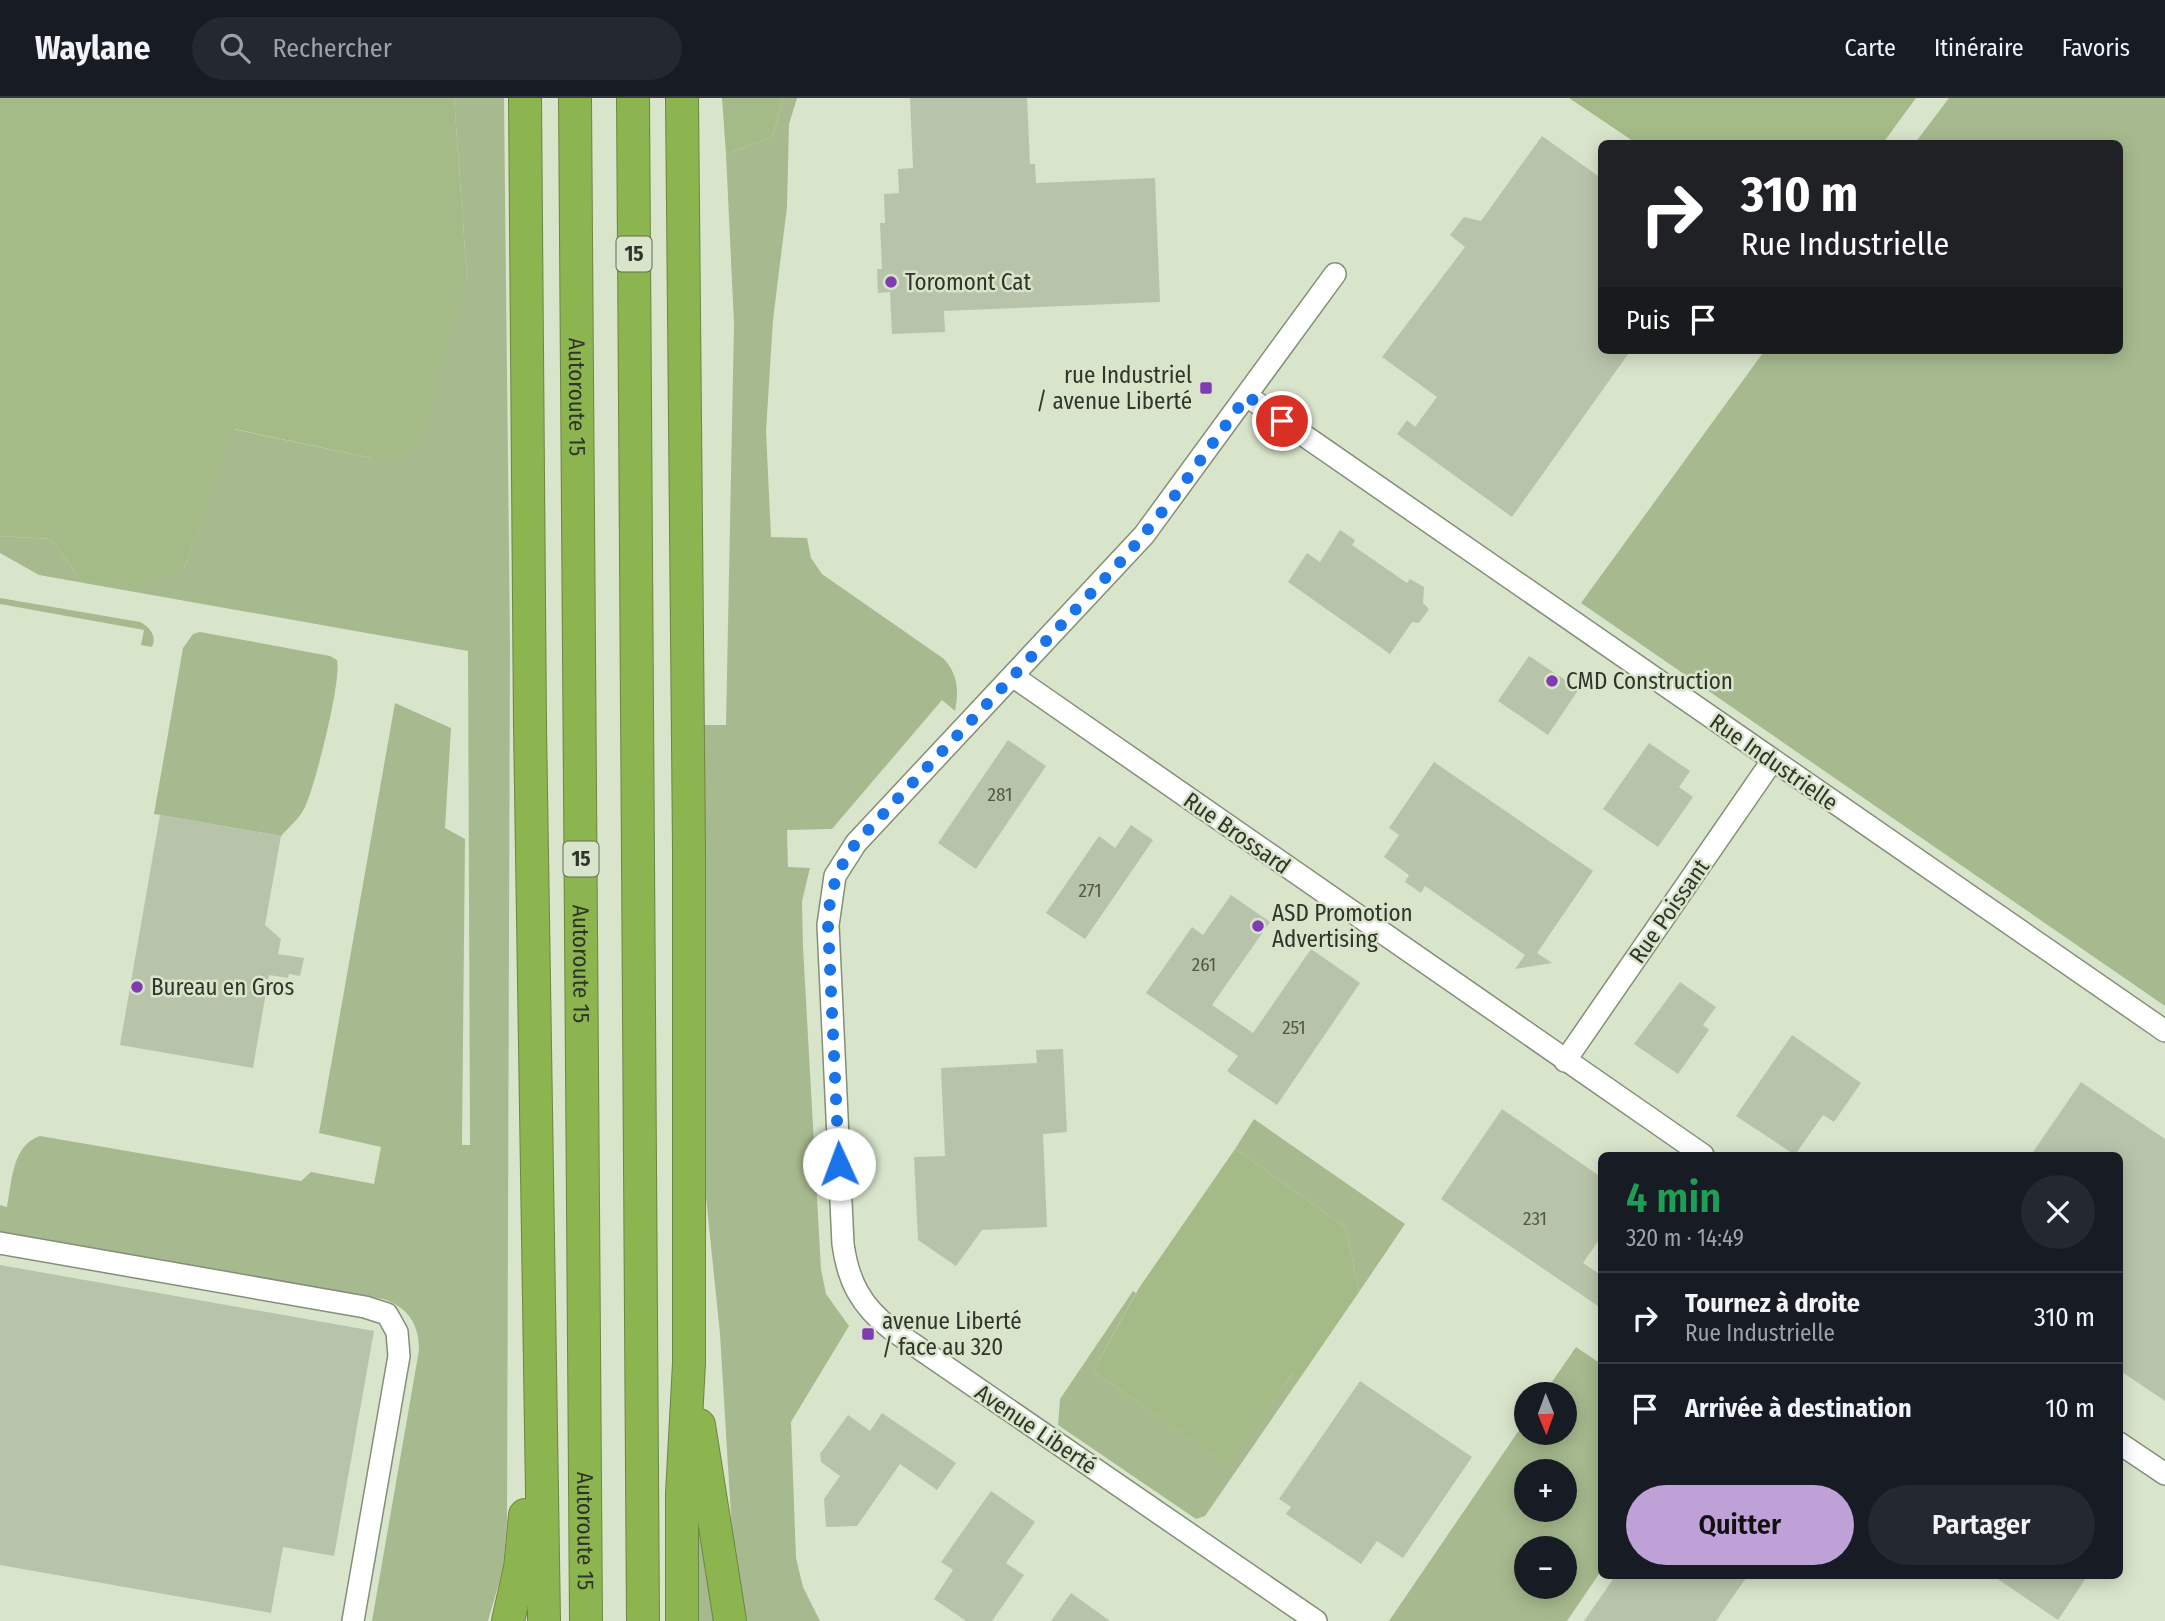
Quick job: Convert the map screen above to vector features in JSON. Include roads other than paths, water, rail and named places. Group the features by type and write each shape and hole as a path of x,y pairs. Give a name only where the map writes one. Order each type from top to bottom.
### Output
{"highway":[{"path":"525,98 530,713 544,1621"},
{"name":"Autoroute 15","path":"575,98 586,1621"},
{"name":"15","path":"633,98 643,1621"},
{"path":"682,98 689,850 689,1363 682,1494 682,1621"},
{"path":"508,1621 519,1577 525,1522 538,1104"},
{"path":"689,1363 730,1621"}],"street":[{"name":"Avenue Liberté","path":"1316,1621 891,1329 860,1299 848,1275 843,1244 828,925 835,876 856,843 1144,535 1335,274"},
{"name":"Rue Industrielle","path":"1247,396 2165,1031"},
{"name":"Rue Brossard","path":"1014,677 1699,1152"},
{"name":"Rue Poissant","path":"1565,1060 1772,761"},
{"path":"0,1243 365,1307 387,1314 397,1332 399,1356 353,1621"},
{"path":"2123,1446 2165,1474"}],"place":[{"name":"Toromont Cat","path":"891,282"},
{"name":"rue Industriel / avenue Liberté","path":"1206,388"},
{"name":"CMD Construction","path":"1552,681"},
{"name":"ASD Promotion Advertising","path":"1258,926"},
{"name":"Bureau en Gros","path":"137,987"},
{"name":"avenue Liberté / face au 320","path":"868,1334"}]}
